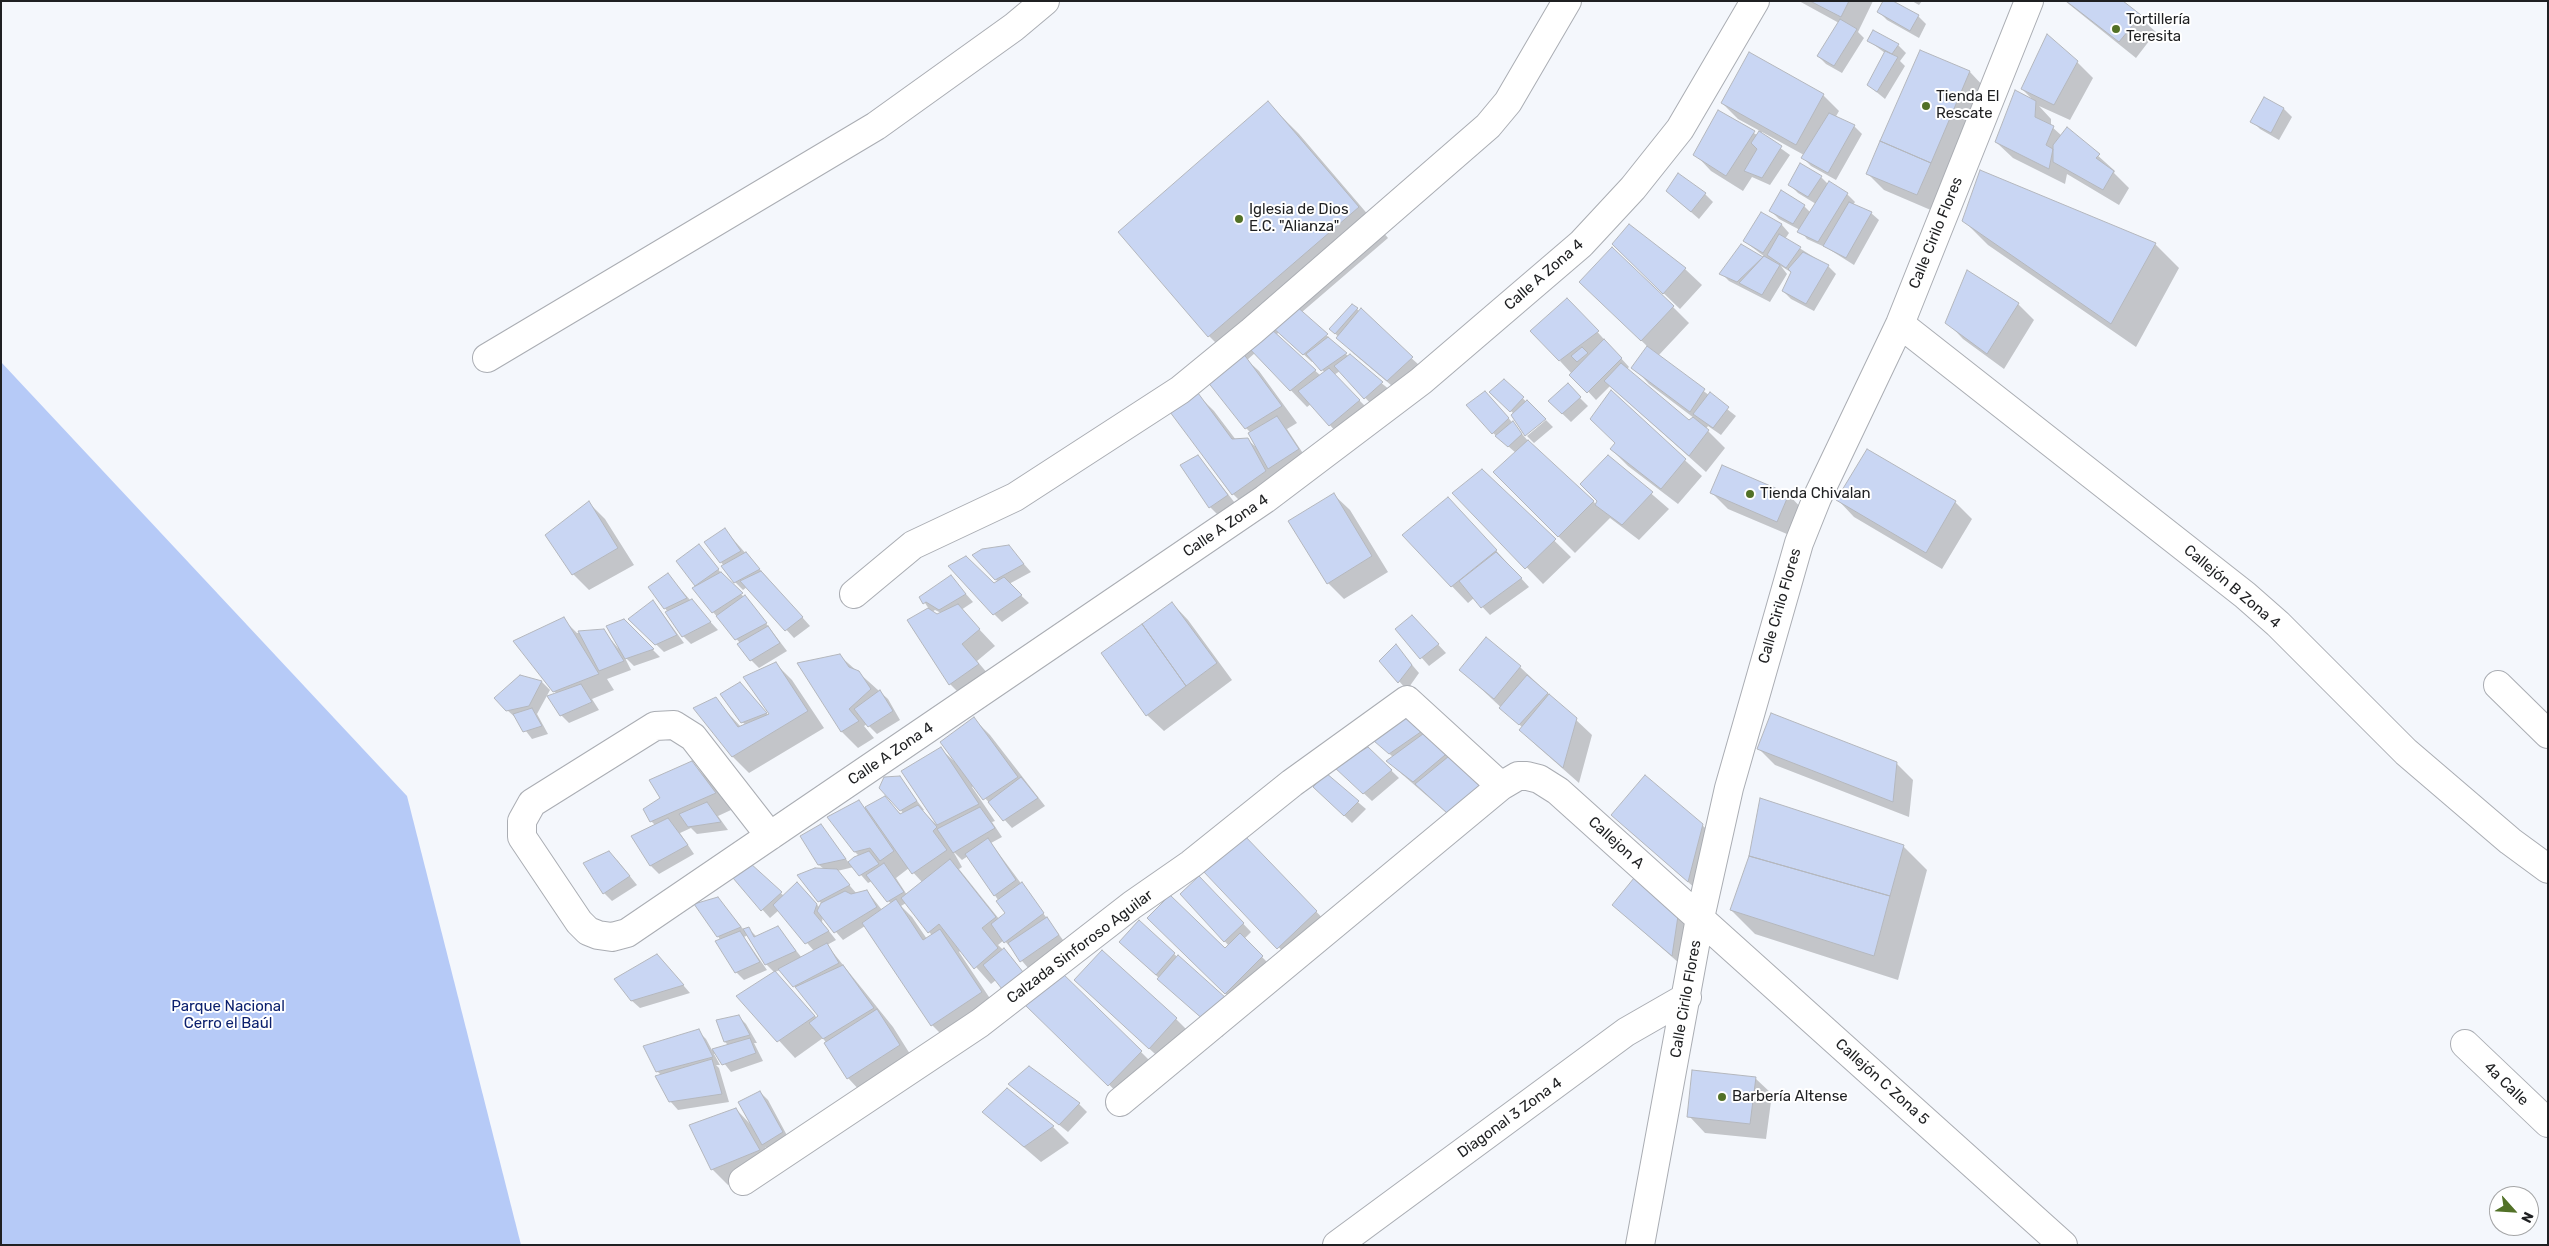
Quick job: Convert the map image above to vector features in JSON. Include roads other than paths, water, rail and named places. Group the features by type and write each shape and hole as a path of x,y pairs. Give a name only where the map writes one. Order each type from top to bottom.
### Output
{"street":[{"path":"487,358 876,126 1014,28 1045,1"},
{"path":"854,594 913,545 1015,498 1172,396 1252,331 1488,126 1508,102 1567,1"},
{"name":"Calle A Zona 4","path":"770,836 693,737 674,725 655,726 532,803 522,821 522,837 579,922 598,935 612,937 627,933 770,836 1265,499 1421,382 1581,244 1633,188 1680,128 1728,50 1755,1"},
{"name":"Calle Cirilo Flores","path":"1640,1245 1700,918 1729,788 1798,543 1817,498 1900,324 2029,1"},
{"name":"Callejón B Zona 4","path":"1900,324 2245,595 2278,624 2406,752 2510,841 2548,869"},
{"path":"2498,685 2548,734"},
{"name":"Calzada Sinforoso Aguilar","path":"744,1180 980,1023 1132,905 1191,864 1292,783 1407,700 1501,786"},
{"name":"Callejon A","path":"1501,786 1518,776 1539,779 1558,792 1700,918"},
{"path":"1120,1102 1501,786"},
{"name":"Callejón C Zona 5","path":"1700,918 2063,1245"},
{"name":"Diagonal 3 Zona 4","path":"1337,1245 1626,1032 1687,997"},
{"name":"4a Calle","path":"2465,1044 2548,1123"}],"place":[{"name":"Tortillería Teresita","path":"2116,29"},
{"name":"Tienda El Rescate","path":"1926,106"},
{"name":"Iglesia de Dios E.C. \"Alianza\"","path":"1239,219"},
{"name":"Tienda Chivalan","path":"1750,494"},
{"name":"Barbería Altense","path":"1722,1097"}],"park label":[{"name":"Parque Nacional Cerro el Baúl","path":"228,1016"}]}
